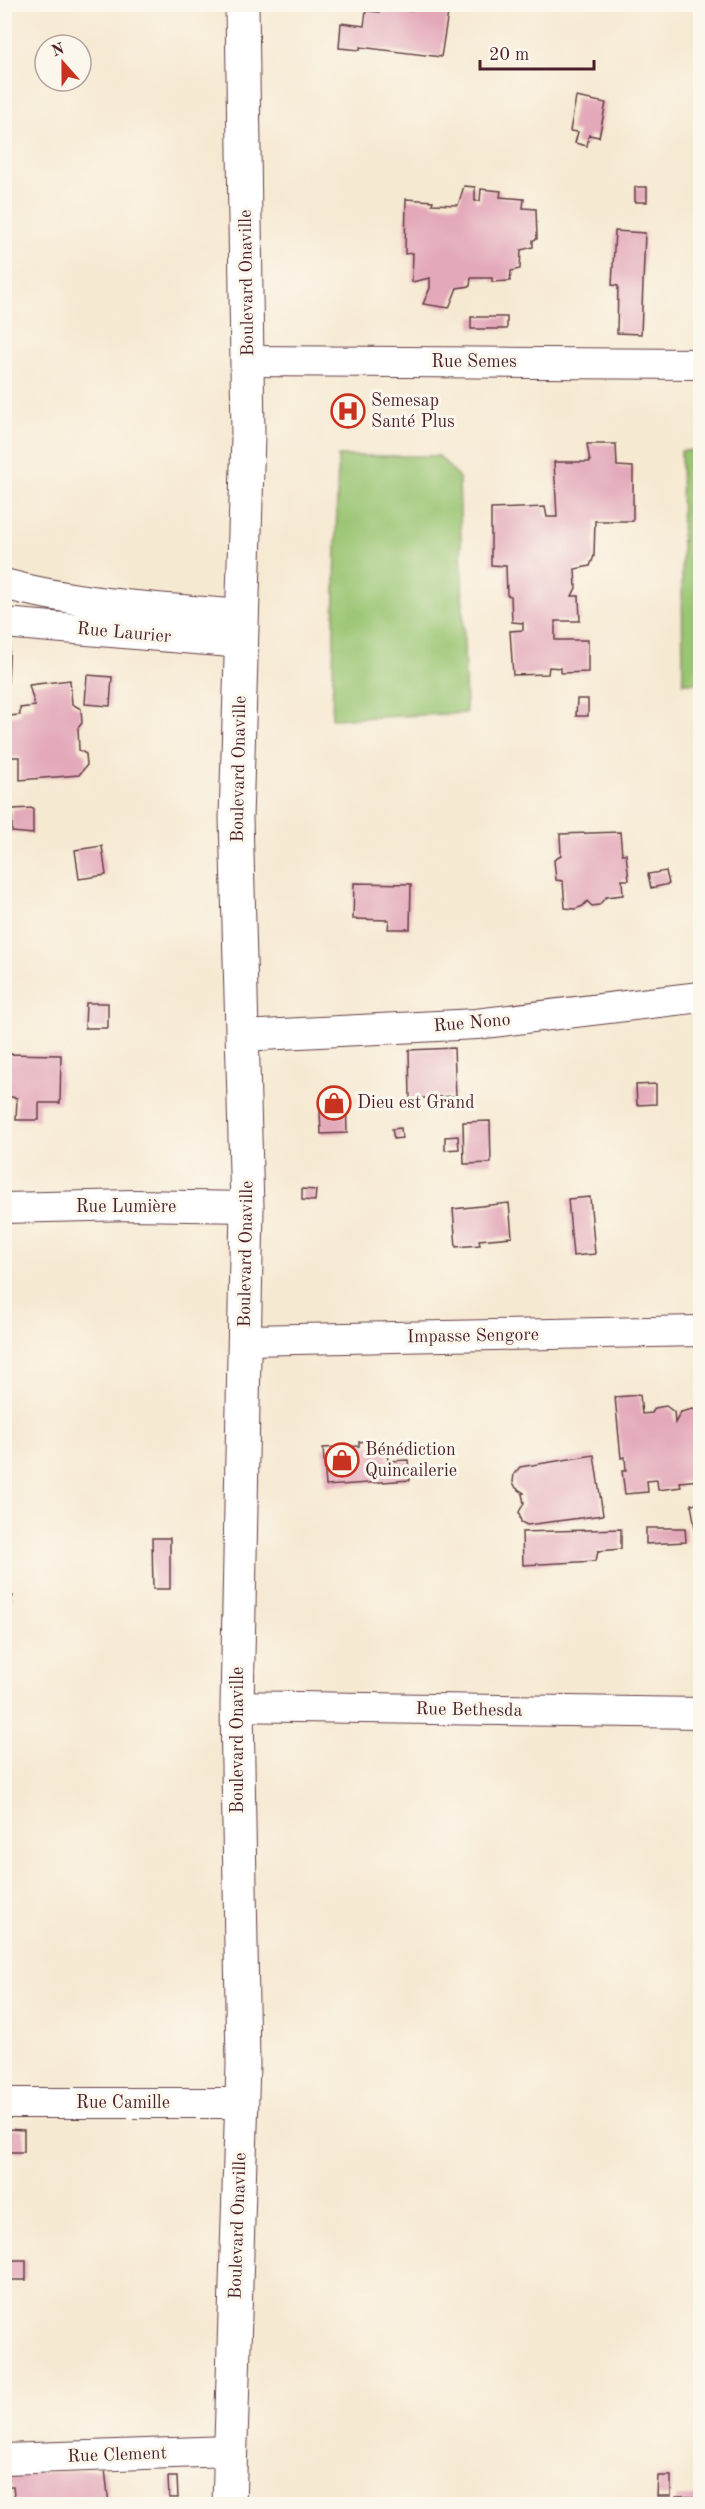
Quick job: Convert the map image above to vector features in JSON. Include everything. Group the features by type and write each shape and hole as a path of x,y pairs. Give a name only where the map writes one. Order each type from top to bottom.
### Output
{"street":[{"name":"Boulevard Onaville","path":"229,2505 242,2103 237,1706 247,1207 236,818 248,361 242,4"},
{"name":"Rue Semes","path":"248,361 700,364"},
{"path":"4,584 42,594 126,605 242,629"},
{"name":"Rue Laurier","path":"4,623 242,629"},
{"name":"Rue Nono","path":"243,1036 476,1024 700,997"},
{"name":"Rue Lumière","path":"4,1208 133,1205 247,1207"},
{"name":"Impasse Sengore","path":"245,1340 700,1331"},
{"name":"Rue Bethesda","path":"237,1706 700,1713"},
{"name":"Rue Camille","path":"4,2103 242,2103"},
{"name":"Rue Clement","path":"4,2459 229,2451"}],"green space":[{"path":"700,450 700,683 683,683 681,451"},
{"path":"338,456 439,456 459,478 466,713 332,719"}],"building":[{"path":"412,4 439,5 448,13 441,57 360,47 360,50 339,48 341,23 364,26 366,11 379,12 380,7 411,11"},
{"path":"576,97 606,103 599,137 589,135 587,146 575,143 578,132 570,131"},
{"path":"464,186 475,187 475,201 480,201 481,189 501,191 500,197 524,199 523,208 536,209 537,239 533,240 533,247 521,250 520,269 511,271 510,281 492,282 492,278 471,278 470,286 457,288 449,308 423,304 430,288 430,278 412,282 413,253 405,254 406,199 433,201 432,204 458,205"},
{"path":"635,187 647,187 647,202 635,202"},
{"path":"615,231 645,233 641,334 617,333 618,286 612,285"},
{"path":"471,317 507,317 507,329 471,329"},
{"path":"587,444 616,444 617,466 633,467 633,521 595,521 594,556 590,566 575,569 576,588 572,596 579,596 580,621 555,621 555,640 588,640 588,672 561,673 561,668 549,667 548,674 513,675 510,631 523,630 523,623 512,622 511,596 507,595 506,566 491,565 491,509 545,507 547,517 557,517 554,462 590,462"},
{"path":"5,637 10,637 8,682 5,681"},
{"path":"87,675 112,677 110,706 85,704"},
{"path":"70,680 72,704 81,709 82,723 78,728 79,750 86,754 87,765 79,775 20,780 20,757 11,757 8,716 20,715 20,708 35,706 29,685"},
{"path":"577,699 588,699 588,716 576,716"},
{"path":"33,808 33,834 12,832 12,809"},
{"path":"620,832 622,854 626,854 629,880 622,880 623,895 606,897 599,905 592,906 587,901 583,906 575,909 565,908 563,881 556,880 554,860 561,856 560,834"},
{"path":"102,846 106,875 79,879 75,850"},
{"path":"666,871 669,884 651,888 648,874"},
{"path":"354,883 411,884 410,929 388,929 389,920 353,919"},
{"path":"86,1003 108,1003 108,1028 85,1028"},
{"path":"454,1048 456,1096 410,1099 409,1050"},
{"path":"4,1054 61,1055 60,1103 39,1103 39,1120 16,1120 17,1098 4,1096"},
{"path":"656,1084 656,1104 637,1105 636,1085"},
{"path":"332,1092 346,1092 347,1133 321,1134 320,1111 332,1110"},
{"path":"490,1121 491,1163 464,1164 463,1122"},
{"path":"401,1128 402,1138 394,1139 392,1129"},
{"path":"458,1136 459,1149 445,1150 445,1137"},
{"path":"302,1189 316,1190 315,1201 302,1200"},
{"path":"590,1197 595,1254 573,1256 568,1199"},
{"path":"509,1203 512,1237 479,1240 480,1245 456,1247 453,1209"},
{"path":"640,1395 642,1414 652,1413 655,1408 666,1406 674,1412 675,1423 681,1412 693,1409 699,1413 700,1446 697,1446 700,1480 680,1482 681,1487 658,1490 657,1480 647,1481 648,1492 625,1494 622,1471 626,1471 625,1457 621,1458 615,1397"},
{"path":"366,1441 366,1446 386,1444 388,1461 408,1460 410,1480 326,1486 323,1448 359,1446 359,1442"},
{"path":"594,1455 603,1515 527,1525 521,1522 519,1512 524,1503 522,1494 524,1493 516,1488 513,1482 514,1474 520,1467"},
{"path":"700,1503 700,1528 695,1528 691,1504"},
{"path":"646,1528 685,1528 686,1542 646,1544"},
{"path":"621,1529 621,1549 598,1551 596,1561 523,1565 522,1532"},
{"path":"152,1538 170,1538 170,1589 153,1589"},
{"path":"4,1591 13,1596 4,1614"},
{"path":"6,2129 24,2130 24,2152 7,2152"},
{"path":"4,2260 26,2260 26,2280 4,2280"},
{"path":"698,2439 700,2439 700,2464 698,2464"},
{"path":"105,2469 109,2504 15,2504 13,2486 5,2486 4,2481 4,2474"},
{"path":"658,2476 671,2476 671,2496 657,2496"},
{"path":"168,2477 177,2477 178,2498 169,2498"},
{"path":"676,2497 698,2497 698,2504 676,2504"}],"place":[{"name":"Semesap Santé Plus","path":"348,411"},
{"name":"Dieu est Grand","path":"334,1103"},
{"name":"Bénédiction Quincailerie","path":"342,1460"}]}
